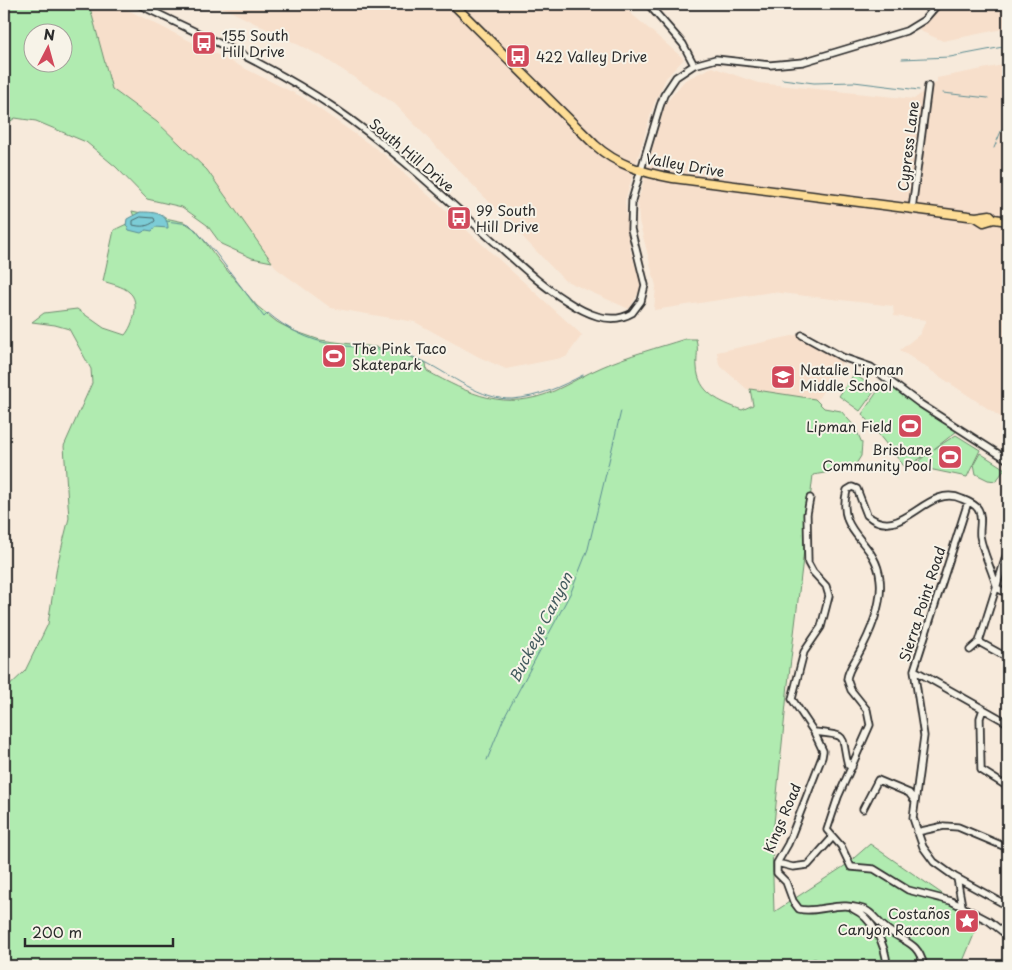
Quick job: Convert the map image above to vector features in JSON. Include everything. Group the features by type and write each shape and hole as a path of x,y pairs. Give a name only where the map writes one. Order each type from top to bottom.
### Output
{"main road":[{"name":"Valley Drive","path":"453,4 599,149 616,161 640,170 674,178 976,217 990,215 994,219 1008,221"}],"street":[{"name":"South Hill Drive","path":"138,4 286,79 331,105 385,147 546,287 566,301 601,317 622,318 632,313 637,307 644,290 630,221 632,200 640,170"},
{"path":"648,4 680,39 694,65"},
{"path":"640,170 664,95 676,77 694,65 726,58 770,65 804,62 906,31 924,20 938,4"},
{"name":"Cypress Lane","path":"912,209 928,86"},
{"path":"802,335 842,357 871,367 919,403 1008,460"},
{"path":"1008,594 996,588 980,534 979,511 968,502 957,497 938,497 899,521 887,523 867,514 856,488 850,487 847,490 845,510 847,522 873,555 881,583 879,598 870,626 847,676 851,690 865,706 870,720 867,735 827,830 832,838 841,846 851,867 874,869 908,890 962,906 993,923 1008,936"},
{"name":"Kings Road","path":"810,498 807,514 808,563 827,588 829,596 821,627 804,652 792,696 795,705 814,732 823,751 788,844 777,863 778,873 786,882 793,901 799,909 847,906 871,912 886,929 913,944 920,952 924,966"},
{"name":"Sierra Point Road","path":"968,502 914,670 914,685 924,731 913,818 917,832 929,857 957,878 1008,906"},
{"path":"970,650 979,642 1008,550"},
{"path":"991,570 1002,569"},
{"path":"979,642 1008,658"},
{"path":"914,670 1008,723"},
{"path":"983,709 980,718 981,772 1008,787"},
{"path":"814,732 835,734 841,738 846,745 848,765 852,767"},
{"path":"863,810 878,780 908,793 915,801"},
{"path":"908,793 918,789"},
{"path":"917,832 944,826 958,827 1007,846"},
{"path":"777,863 793,867 808,865 832,838"},
{"path":"957,878 962,906"},
{"path":"847,906 869,919 885,954 887,966"},
{"path":"814,963 830,966"}],"shaded area":[{"path":"89,4 116,4 302,97 382,153 582,335 566,357 506,369 479,357 415,322 331,308 277,269 207,170 157,122 112,89"},
{"path":"216,4 620,4 684,59 666,78 654,104 625,201 630,249 642,287 629,309 564,280 395,104 321,56"},
{"path":"945,4 1008,4 1008,28 943,41 918,30"},
{"path":"1008,64 1008,422 900,350 920,334 926,320 894,316 893,306 772,292 654,310 656,286 639,221 638,201 665,104 685,80 712,67 758,83 914,99 937,82 937,78"},
{"name":"Natalie Lipman Middle School","path":"801,334 848,354 817,400 747,389 719,365 717,352"}],"green space":[{"path":"4,4 89,4 112,89 157,122 207,170 272,262 252,258 221,244 207,225 182,207 147,199 116,167 86,142 36,121 15,118 4,126"},
{"path":"132,211 184,222 196,230 257,306 277,322 294,331 320,340 390,349 426,363 427,371 458,387 488,398 519,400 536,397 554,391 622,359 685,339 696,339 698,376 701,384 718,400 726,404 742,410 753,405 750,389 815,399 824,408 841,411 855,427 862,443 861,456 856,464 836,471 813,475 788,684 772,844 774,912 846,865 870,844 980,920 961,966 4,966 4,691 25,671 48,624 57,566 69,518 64,446 92,383 91,369 69,329 32,322 44,313 77,309 104,328 125,335 133,320 135,301 133,296 124,288 103,281 114,230 135,220"},
{"path":"854,374 876,389 860,411 839,396"},
{"name":"Lipman Field","path":"889,385 921,409 957,431 934,449 956,435 980,450 967,477 919,467 918,462 928,453 912,464 904,466 862,414 879,389"},
{"path":"980,453 1005,469 996,481 988,480 976,474 974,464"}],"water":[{"path":"140,212 154,213 162,216 168,228 155,227 152,231 146,230 141,233 129,230 126,225 127,219"}],"waterway":[{"path":"902,59 950,57 1008,46"},
{"path":"782,79 814,83 854,82 919,90"},
{"path":"943,93 988,98"},
{"path":"1002,98 1008,98"},
{"path":"994,148 1002,129 1008,122"},
{"path":"166,221 189,224 215,252 264,317 268,313 290,329 315,340 401,353 425,362 467,386 500,398 512,399 540,394 583,375"},
{"name":"Buckeye Canyon","path":"487,760 503,720 571,592 588,549 621,411"}],"place":[{"name":"155 South Hill Drive","path":"204,43"},
{"name":"422 Valley Drive","path":"518,56"},
{"name":"99 South Hill Drive","path":"459,218"},
{"name":"The Pink Taco Skatepark","path":"334,356"},
{"name":"Natalie Lipman Middle School","path":"783,377"},
{"name":"Lipman Field","path":"910,426"},
{"name":"Brisbane Community Pool","path":"950,457"},
{"name":"Costaños Canyon Raccoon","path":"967,921"}]}
